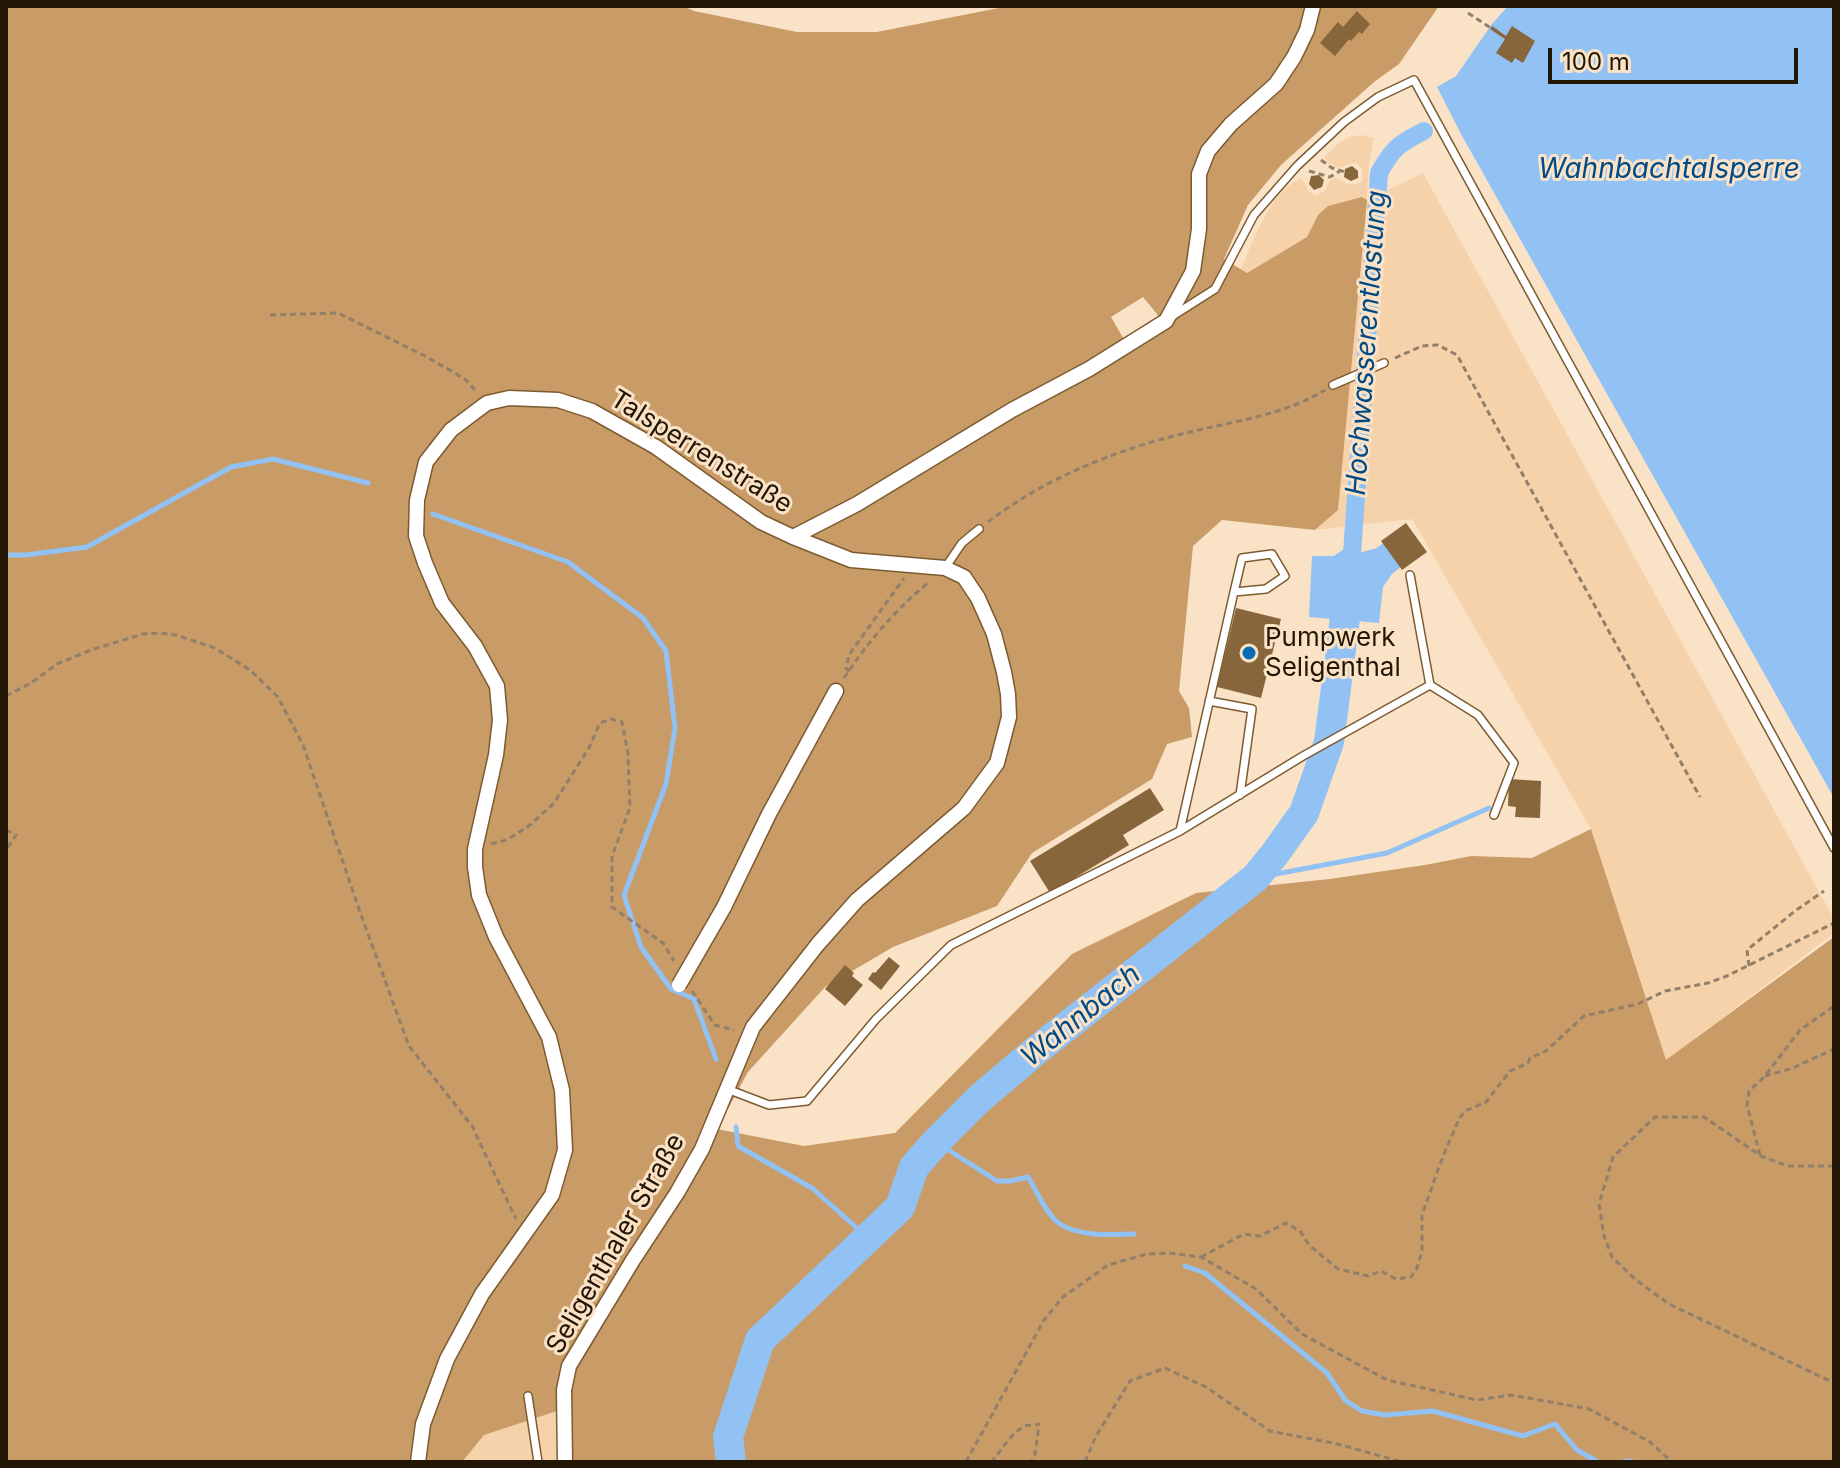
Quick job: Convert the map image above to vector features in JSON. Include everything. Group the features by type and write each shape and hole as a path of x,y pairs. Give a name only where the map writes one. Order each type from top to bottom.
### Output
{"street":[{"path":"1166,321 1193,271 1199,229 1199,174 1208,151 1231,124 1276,84 1307,30 1313,6"},
{"name":"Talsperrenstraße","path":"487,403 509,398 558,400 592,411 656,447 761,522 793,537 857,504 1166,321"},
{"path":"418,1462 423,1424 447,1359 482,1294 552,1195 565,1150 562,1090 549,1037 496,937 479,895 475,849 497,743 500,720 497,686 475,646 442,603 416,536 417,500 426,462 451,430 487,403"},
{"path":"793,537 851,560 945,568"},
{"name":"Seligenthaler Straße","path":"565,1462 564,1390 569,1366 702,1149 753,1027 857,900 964,808 997,763 1009,717 1008,694 994,634 978,598 964,577 945,568"},
{"path":"685,988 769,814 836,691"}],"lane":[{"name":"Talsperrenstraße","path":"1166,321 1215,289 1254,215 1313,151 1344,122 1378,97 1414,80 1834,848"},
{"path":"1333,385 1384,363"},
{"path":"945,568 962,543 979,529"},
{"path":"1180,831 1209,701 1234,592 1242,558 1272,554 1285,576 1266,589 1234,592"},
{"path":"1410,575 1430,685 1478,715 1514,763 1494,815"},
{"path":"727,1089 769,1105 807,1101 876,1019 951,945 1180,831 1303,756 1430,685"},
{"path":"1209,701 1252,709 1240,795"},
{"path":"528,1396 538,1462"}],"path":[{"path":"1468,13 1491,28"},
{"path":"1299,165 1330,177 1343,172 1327,165 1313,151"},
{"path":"270,315 338,313 465,379 487,403"},
{"path":"1384,363 1422,346 1438,345 1457,355 1700,797"},
{"path":"979,529 1005,508 1057,480 1121,452 1186,433 1251,419 1309,400 1333,385"},
{"path":"849,672 846,668 849,655 913,566"},
{"path":"836,691 859,655 906,601 945,568"},
{"path":"6,696 57,664 91,650 143,634 160,633 215,648 250,670 278,697 303,745 409,1046 472,1126 524,1236"},
{"path":"475,849 507,840 530,825 554,803 589,748 600,723 611,719 622,722 628,754 630,808 612,856 612,907 663,943 674,962"},
{"path":"6,830 16,835 6,850"},
{"path":"1749,966 1747,950 1824,891"},
{"path":"1201,1257 1244,1234 1260,1236 1286,1223 1300,1231 1309,1245 1338,1269 1368,1276 1381,1271 1396,1279 1411,1277 1422,1251 1422,1215 1459,1119 1465,1111 1486,1102 1510,1071 1546,1051 1584,1016 1638,1004 1665,991 1708,983 1834,923"},
{"path":"685,988 715,1025 734,1031 753,1027"},
{"path":"1761,1156 1747,1105 1749,1091 1765,1076 1800,1030 1834,1006"},
{"path":"1765,1076 1793,1068 1834,1049"},
{"path":"1834,1166 1788,1166 1761,1156 1704,1117 1655,1117 1613,1157 1599,1204 1604,1236 1612,1257 1636,1280 1669,1304 1834,1383"},
{"path":"966,1462 1044,1320 1063,1297 1108,1265 1147,1254 1170,1253 1201,1257 1256,1289 1302,1334 1387,1380 1477,1400 1511,1395 1589,1409 1650,1442 1672,1462"},
{"path":"1085,1462 1096,1436 1130,1381 1165,1368 1206,1387 1270,1431 1338,1444 1402,1462"},
{"path":"991,1462 1005,1443 1026,1425 1039,1424 1031,1462"}],"shaded area":[{"path":"6,6 683,6 694,11 797,32 877,32 1009,6 1439,6 1399,64 1374,82 1281,165 1248,205 1224,259 1247,273 1307,237 1318,215 1328,206 1362,197 1367,200 1338,510 1315,530 1222,520 1193,546 1179,691 1189,708 1192,737 1167,744 1152,779 1032,853 997,906 893,947 825,987 748,1072 717,1129 804,1146 895,1133 1072,954 1196,893 1330,879 1471,856 1532,858 1591,829 1666,1060 1834,937 1834,1462 565,1462 563,1409 484,1435 462,1462 6,1462","holes":["1143,297 1161,323 1126,343 1111,317"]},
{"path":"1361,135 1374,138 1367,200 1423,173 1834,919 1834,933 1666,1061 1591,829 1412,519 1315,530 1338,510 1318,215 1307,237 1247,273 1241,269 1264,217 1291,184 1302,178 1309,192 1316,195 1325,191 1334,177 1351,185 1362,181 1362,169 1356,164 1333,167 1324,158 1344,140"},
{"path":"564,1408 562,1462 462,1462 484,1435"}],"water":[{"name":"Wahnbachtalsperre","path":"1508,6 1834,6 1834,798 1437,87 1456,76"},
{"path":"1345,528 1359,528 1359,553 1384,546 1398,565 1383,587 1379,623 1309,617 1312,556 1334,556 1344,549"}],"building":[{"path":"1357,11 1370,24 1362,34 1359,32 1351,41 1349,39 1335,56 1320,43 1338,22 1343,27"},
{"path":"1492,26 1506,36 1512,26 1535,41 1523,63 1515,58 1512,63 1496,53 1505,39 1490,29"},
{"path":"1352,166 1358,171 1358,178 1351,181 1344,177 1345,169"},
{"path":"1319,175 1324,180 1322,187 1314,190 1309,184 1311,176"},
{"path":"1406,523 1427,552 1402,570 1381,541"},
{"name":"Pumpwerk Seligenthal","path":"1236,608 1281,619 1261,698 1217,687"},
{"path":"1509,779 1541,781 1540,818 1515,817 1516,807 1508,806"},
{"path":"1150,788 1164,810 1123,835 1129,845 1050,893 1030,861"},
{"path":"889,957 900,966 881,990 868,979"},
{"path":"845,965 863,985 845,1006 825,989"}],"waterway":[{"name":"Hochwasserentlastung","path":"1352,553 1379,173 1397,148 1424,131"},
{"path":"6,555 87,547 231,467 273,459 368,483"},
{"path":"433,514 568,562 643,618 666,651 675,728 666,784 624,895 641,947 671,989 694,999 716,1059"},
{"name":"Wahnbach","path":"731,1462 728,1437 760,1340 900,1207 914,1167 936,1142 980,1098 1038,1049 1255,878 1274,855 1304,813 1329,742 1349,587 1391,556"},
{"path":"1255,878 1387,853 1489,808"},
{"path":"736,1127 738,1146 812,1188 867,1237"},
{"path":"936,1142 997,1181 1028,1177 1047,1210 1063,1226 1093,1234 1134,1234"},
{"path":"1185,1266 1205,1273 1327,1373 1346,1401 1362,1411 1385,1415 1433,1411 1523,1436 1555,1424 1577,1450 1598,1462"},
{"path":"1624,1462 1631,1461"}],"place":[{"name":"Pumpwerk Seligenthal","path":"1249,653"}]}
